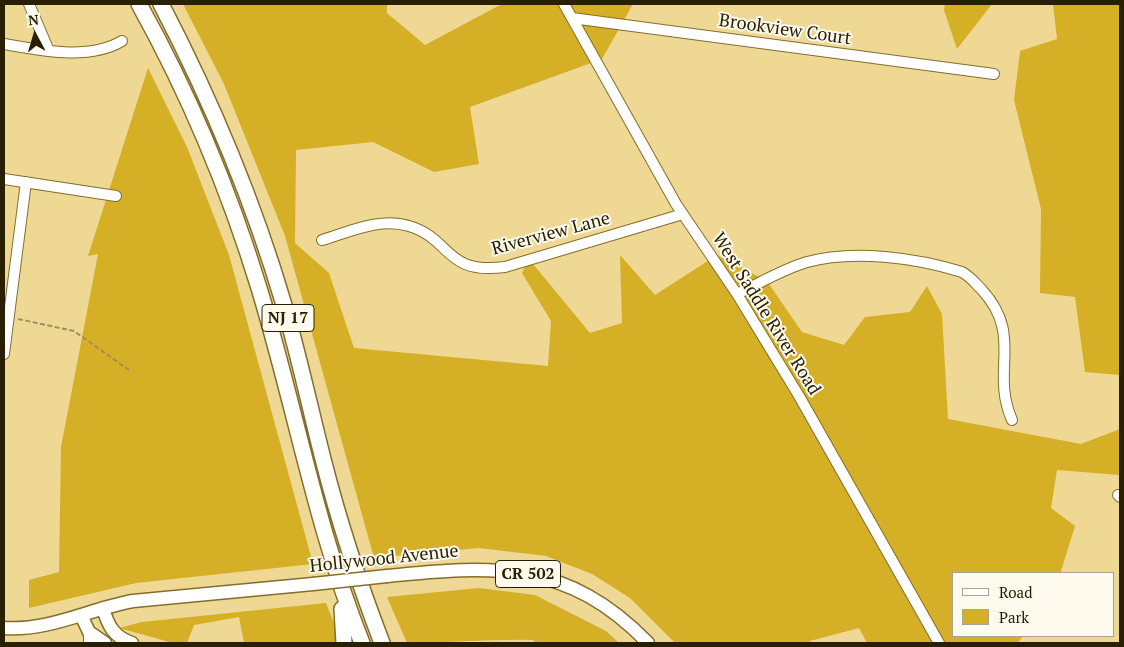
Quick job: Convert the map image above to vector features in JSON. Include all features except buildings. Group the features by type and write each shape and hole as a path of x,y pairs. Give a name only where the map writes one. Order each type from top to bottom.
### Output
{"highway":[{"name":"NJ 17","path":"139,4 198,122 239,226 268,318 308,476 335,568 362,643"},
{"name":"NJ 17","path":"161,4 218,122 254,212 289,320 341,524 382,643"},
{"path":"335,568 345,628 344,643"},
{"path":"372,616 389,643"}],"main road":[{"name":"Hollywood Avenue","path":"4,628 43,627 103,608 143,600 472,568 502,570 535,576 567,586 596,601 624,620 648,643"},
{"path":"103,608 112,631 120,639 132,643"},
{"path":"81,615 89,638 105,643"}],"street":[{"path":"29,4 49,52"},
{"name":"West Saddle River Road","path":"564,4 683,214 737,294 827,445 939,643"},
{"name":"Brookview Court","path":"572,18 994,74"},
{"path":"4,44 49,52 96,49 113,46 122,41"},
{"path":"4,179 116,196"},
{"path":"4,354 6,316 26,182"},
{"name":"Riverview Lane","path":"322,240 373,225 398,224 409,226 425,234 456,261 469,266 492,269 683,214"},
{"path":"737,294 807,262 829,259 888,258 962,272 973,278 990,298 1002,321 1005,335 1002,388 1006,407 1012,420"}],"path":[{"path":"6,316 74,331 129,370"}],"green space":[{"path":"183,4 387,4 387,13 425,45 502,4 633,4 602,59 470,107 479,164 434,172 373,142 296,150 295,243 329,273 354,348 548,366 551,321 522,273 528,258 590,333 622,323 620,255 655,295 717,255 767,281 802,332 844,345 865,317 910,312 927,286 942,314 948,419 1081,444 1120,429 1120,475 1057,470 1051,508 1075,526 1062,572 952,572 952,637 1022,637 1018,643 867,643 859,628 810,641 810,643 675,643 630,598 592,574 546,556 479,548 374,558 285,236 224,84"},
{"path":"945,4 992,4 957,49 944,10"},
{"path":"1053,4 1120,4 1120,375 1085,372 1075,297 1040,293 1041,209 1014,100 1020,51 1057,39"},
{"path":"148,68 187,147 229,255 313,564 136,583 29,608 29,580 59,572 61,447 98,254 88,256"},
{"path":"479,588 535,595 606,631 619,643 536,643 533,640 517,640 407,643 387,597"},
{"path":"326,603 342,643 244,643 239,617 194,625 187,643 173,643 119,628 142,622"}]}
